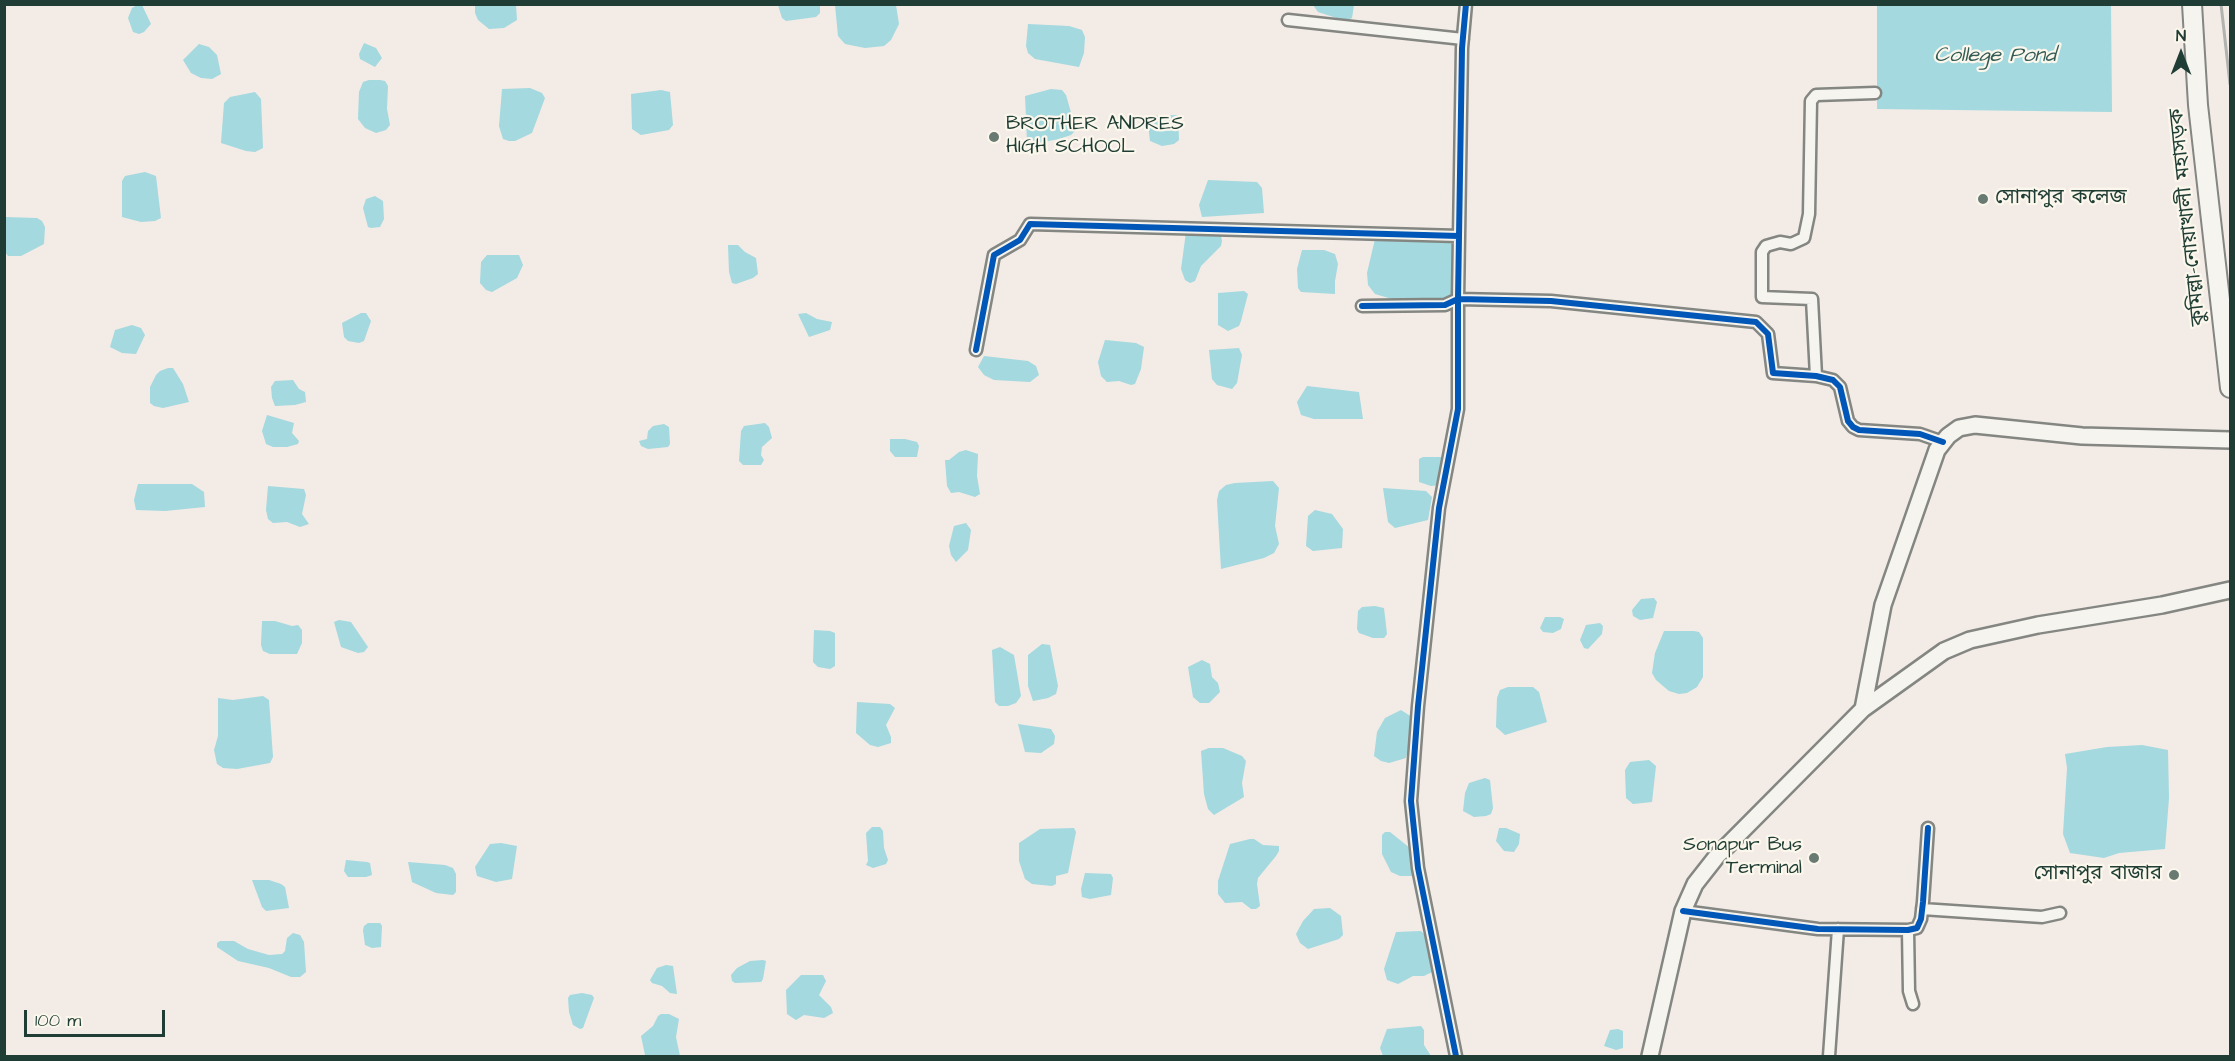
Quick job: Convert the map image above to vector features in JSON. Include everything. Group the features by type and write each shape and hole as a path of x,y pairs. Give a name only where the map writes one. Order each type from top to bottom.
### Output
{"highway":[{"name":"কুমিল্লা–নোয়াখালী মহাসড়ক","path":"2192,4 2198,105 2230,388"}],"main road":[{"path":"1863,709 1883,605 1937,450 1948,436 1959,428 1975,425 2082,436 2230,440"},
{"path":"1650,1056 1683,911 1695,884 1717,856 1863,709 1944,651 1970,640 2038,625 2162,605 2230,590"}],"street":[{"path":"1456,1056 1418,868 1411,801 1418,706 1439,508 1458,409 1459,236 1463,39 1466,4"},
{"path":"1288,20 1463,39"},
{"path":"1816,376 1812,299 1762,297 1762,252 1766,246 1780,242 1791,244 1804,238 1809,214 1811,101 1816,95 1875,93"},
{"path":"976,350 994,255 1020,240 1030,224 1459,236"},
{"path":"1362,306 1445,305 1458,299 1551,302 1756,322 1768,334 1773,373 1816,376 1833,380 1840,387 1848,421 1852,427 1859,430 1920,434 1943,442"},
{"path":"1683,911 1818,928 1908,930 1917,928 1922,909 1928,828"},
{"path":"1922,909 2042,917 2060,913"},
{"path":"1829,1056 1838,929"},
{"path":"1908,930 1909,991 1913,1004"}],"water":[{"path":"142,5 151,24 139,34 133,32 128,18 132,8"},
{"path":"475,5 516,5 517,20 504,28 489,29 478,20"},
{"path":"778,5 820,5 820,13 816,17 786,21 782,18"},
{"path":"835,5 896,5 899,24 891,40 884,46 865,48 845,44 838,36"},
{"path":"1313,5 1354,5 1352,18 1346,21 1318,12"},
{"name":"College Pond","path":"1877,5 2111,5 2112,112 1877,109"},
{"path":"1028,24 1069,26 1082,30 1085,37 1084,53 1079,67 1035,59 1028,53 1026,46"},
{"path":"364,43 376,48 382,58 375,67 360,59 359,54"},
{"path":"199,44 209,47 217,55 221,74 212,79 201,78 191,73 183,60"},
{"path":"385,81 388,86 387,109 390,125 386,130 376,133 365,128 358,119 359,92 363,82"},
{"path":"530,88 542,93 545,98 532,133 515,141 503,139 499,126 502,89"},
{"path":"1051,89 1062,90 1066,95 1076,130 1071,135 1059,139 1033,144 1027,142 1025,96"},
{"path":"661,90 670,92 673,125 669,130 641,135 632,129 631,94"},
{"path":"255,92 261,99 263,148 255,152 246,151 221,143 224,103 230,97"},
{"path":"1178,115 1179,140 1174,144 1162,146 1150,141 1147,116"},
{"path":"145,172 156,176 161,218 141,222 122,217 122,181 125,176"},
{"path":"1208,180 1257,182 1262,188 1264,213 1202,217 1199,205"},
{"path":"375,196 383,201 384,219 380,227 371,228 368,227 363,208 366,199"},
{"path":"5,217 37,218 42,221 45,227 44,244 21,256 8,256 5,252"},
{"path":"1186,232 1217,232 1222,241 1221,246 1201,266 1195,281 1190,283 1185,280 1181,269"},
{"path":"1375,239 1425,240 1452,243 1457,246 1451,298 1392,299 1375,294 1368,285 1367,273"},
{"path":"728,245 738,245 756,258 758,274 736,284 732,283 729,272"},
{"path":"1302,250 1324,250 1335,254 1338,264 1335,294 1301,292 1298,288 1297,269"},
{"path":"487,255 519,255 523,265 517,278 492,292 486,290 480,283 481,262"},
{"path":"1244,291 1248,294 1239,326 1228,331 1218,325 1218,293"},
{"path":"361,313 366,313 371,321 364,341 359,343 348,341 344,337 342,323"},
{"path":"806,313 817,319 832,322 830,330 809,337 798,314"},
{"path":"132,325 141,328 145,335 136,354 122,353 110,347 115,330"},
{"path":"1105,340 1136,343 1144,347 1141,369 1135,384 1119,381 1107,382 1101,376 1098,362"},
{"path":"1239,348 1242,355 1237,383 1232,389 1217,385 1212,379 1209,350"},
{"path":"984,356 1028,361 1036,366 1039,375 1030,382 994,380 984,375 978,367"},
{"path":"168,368 173,368 183,384 189,402 163,408 154,406 150,403 150,387 156,375"},
{"path":"293,380 299,389 305,392 306,402 275,406 271,387 275,381"},
{"path":"1307,386 1359,392 1363,419 1314,419 1301,415 1297,402"},
{"path":"267,415 294,423 292,433 299,441 298,444 273,447 266,444 262,431"},
{"path":"765,423 769,427 772,438 762,447 761,455 764,460 761,465 743,465 739,461 741,431 744,426"},
{"path":"664,424 669,427 670,444 668,447 648,449 641,446 639,441 647,439 648,431 653,426"},
{"path":"890,439 917,442 919,446 917,457 895,457 890,451"},
{"path":"966,450 978,454 977,476 980,494 975,497 959,492 951,493 947,486 945,460"},
{"path":"1444,457 1440,485 1431,486 1419,482 1419,459"},
{"path":"1273,481 1279,488 1275,526 1279,544 1274,553 1264,558 1221,569 1217,500 1219,491 1226,485 1235,483"},
{"path":"138,484 192,484 204,492 205,507 165,511 136,510 134,500"},
{"path":"268,486 304,489 306,495 302,514 309,524 300,527 287,522 273,523 268,519 266,510"},
{"path":"1383,488 1426,491 1432,497 1428,520 1395,528 1388,522"},
{"path":"1315,510 1332,514 1343,529 1342,548 1313,551 1306,546 1308,516"},
{"path":"966,523 971,530 968,550 956,562 949,546 954,526"},
{"path":"1654,598 1657,602 1653,618 1640,620 1633,616 1632,610 1641,599"},
{"path":"1362,607 1384,608 1387,634 1384,638 1373,638 1359,633 1357,629 1358,611"},
{"path":"1545,617 1564,619 1561,629 1553,633 1543,632 1540,628"},
{"path":"339,620 351,622 368,647 364,652 358,653 341,647 334,622"},
{"path":"262,621 298,625 302,630 302,643 297,654 270,654 263,651"},
{"path":"1600,623 1603,626 1602,634 1588,649 1584,648 1580,640 1586,625"},
{"path":"814,630 835,633 835,666 830,669 818,667 813,662"},
{"path":"1664,631 1694,631 1699,632 1703,638 1703,677 1697,687 1687,693 1679,694 1669,691 1656,680 1652,673 1655,653"},
{"path":"1042,644 1050,645 1058,686 1056,694 1033,701 1028,686 1028,655"},
{"path":"1000,647 1014,655 1021,696 1016,703 1008,706 999,706 995,702 992,650"},
{"path":"1202,660 1210,664 1212,677 1218,683 1220,692 1209,703 1200,703 1193,697 1188,667"},
{"path":"1508,687 1533,687 1539,692 1547,722 1505,735 1496,727 1497,698 1500,690"},
{"path":"263,696 269,700 273,757 270,763 237,769 223,768 217,764 214,750 218,736 218,698 233,700"},
{"path":"857,702 890,704 895,708 886,725 891,743 878,747 870,745 856,733"},
{"path":"1401,710 1415,719 1406,758 1389,763 1381,761 1374,756 1377,732 1385,718"},
{"path":"1018,724 1051,729 1055,736 1054,744 1041,753 1025,752"},
{"path":"2142,745 2168,750 2169,798 2165,849 2119,853 2104,858 2070,853 2063,834 2067,768 2065,754 2107,747"},
{"path":"1209,748 1223,748 1242,756 1246,761 1242,783 1244,797 1214,815 1208,809 1204,794 1201,751"},
{"path":"1649,760 1656,766 1652,802 1633,804 1626,798 1625,770 1630,762"},
{"path":"1485,778 1490,780 1493,808 1491,814 1474,817 1463,811 1465,793 1469,783"},
{"path":"872,827 880,827 883,831 884,848 888,860 886,864 873,868 866,865 868,861 866,833"},
{"path":"1074,828 1076,832 1068,873 1056,876 1056,884 1052,886 1032,884 1025,879 1019,861 1019,843 1040,829"},
{"path":"1499,828 1506,828 1520,834 1519,844 1514,852 1504,851 1496,841"},
{"path":"1390,832 1415,852 1416,876 1400,876 1391,872 1382,854 1382,835"},
{"path":"1250,839 1263,845 1279,846 1276,856 1258,878 1260,906 1256,909 1251,909 1242,902 1225,903 1218,894 1218,881 1230,844"},
{"path":"501,843 517,846 512,879 496,882 477,876 475,867 490,844"},
{"path":"346,860 370,863 372,875 348,877 344,871"},
{"path":"408,862 445,865 453,868 456,874 456,892 453,895 436,893 412,882"},
{"path":"1085,873 1111,874 1113,878 1111,895 1090,899 1082,897 1081,889"},
{"path":"252,880 269,880 285,887 289,908 266,911 262,907"},
{"path":"1330,908 1341,916 1343,935 1339,939 1308,949 1300,943 1296,934 1303,921 1314,909"},
{"path":"368,923 380,923 382,926 381,947 372,948 365,945 363,930"},
{"path":"1421,931 1429,939 1434,971 1424,976 1413,976 1398,984 1387,980 1384,969 1396,932"},
{"path":"293,933 300,935 304,942 306,972 300,977 291,977 269,968 238,961 217,947 220,941 234,941 248,949 269,955 282,954 285,951 287,938"},
{"path":"750,961 766,961 761,982 735,983 732,981 731,975 737,968"},
{"path":"666,965 673,966 677,994 670,993 650,980 657,968"},
{"path":"801,975 823,975 826,981 819,995 831,1007 833,1013 824,1018 804,1015 796,1020 787,1014 786,990"},
{"path":"582,993 592,995 594,998 583,1028 580,1029 573,1025 568,998 570,995"},
{"path":"661,1014 669,1014 679,1019 676,1037 680,1056 645,1055 641,1036 653,1026"},
{"path":"1421,1026 1424,1030 1424,1045 1431,1056 1383,1056 1380,1048 1387,1029"},
{"path":"1610,1030 1623,1031 1623,1048 1616,1050 1604,1046"}],"railway":[{"path":"2221,4 2230,84"}],"cycle path":[{"path":"1456,1056 1418,868 1411,801 1418,706 1439,508 1458,409 1462,48 1466,4"},
{"path":"976,350 994,255 1020,240 1030,224 1459,236"},
{"path":"1362,306 1445,305 1458,299 1551,301 1756,322 1768,334 1773,373 1816,376 1833,380 1840,387 1848,421 1853,427 1859,430 1920,434 1943,442"},
{"path":"1683,911 1818,929 1908,930 1917,928 1921,919 1923,902 1928,828"}],"place":[{"name":"BROTHER ANDRES HIGH SCHOOL","path":"994,137"},
{"name":"সোনাপুর কলেজ","path":"1983,199"},
{"name":"Sonapur Bus Terminal","path":"1814,858"},
{"name":"সোনাপুর বাজার","path":"2174,875"}]}
